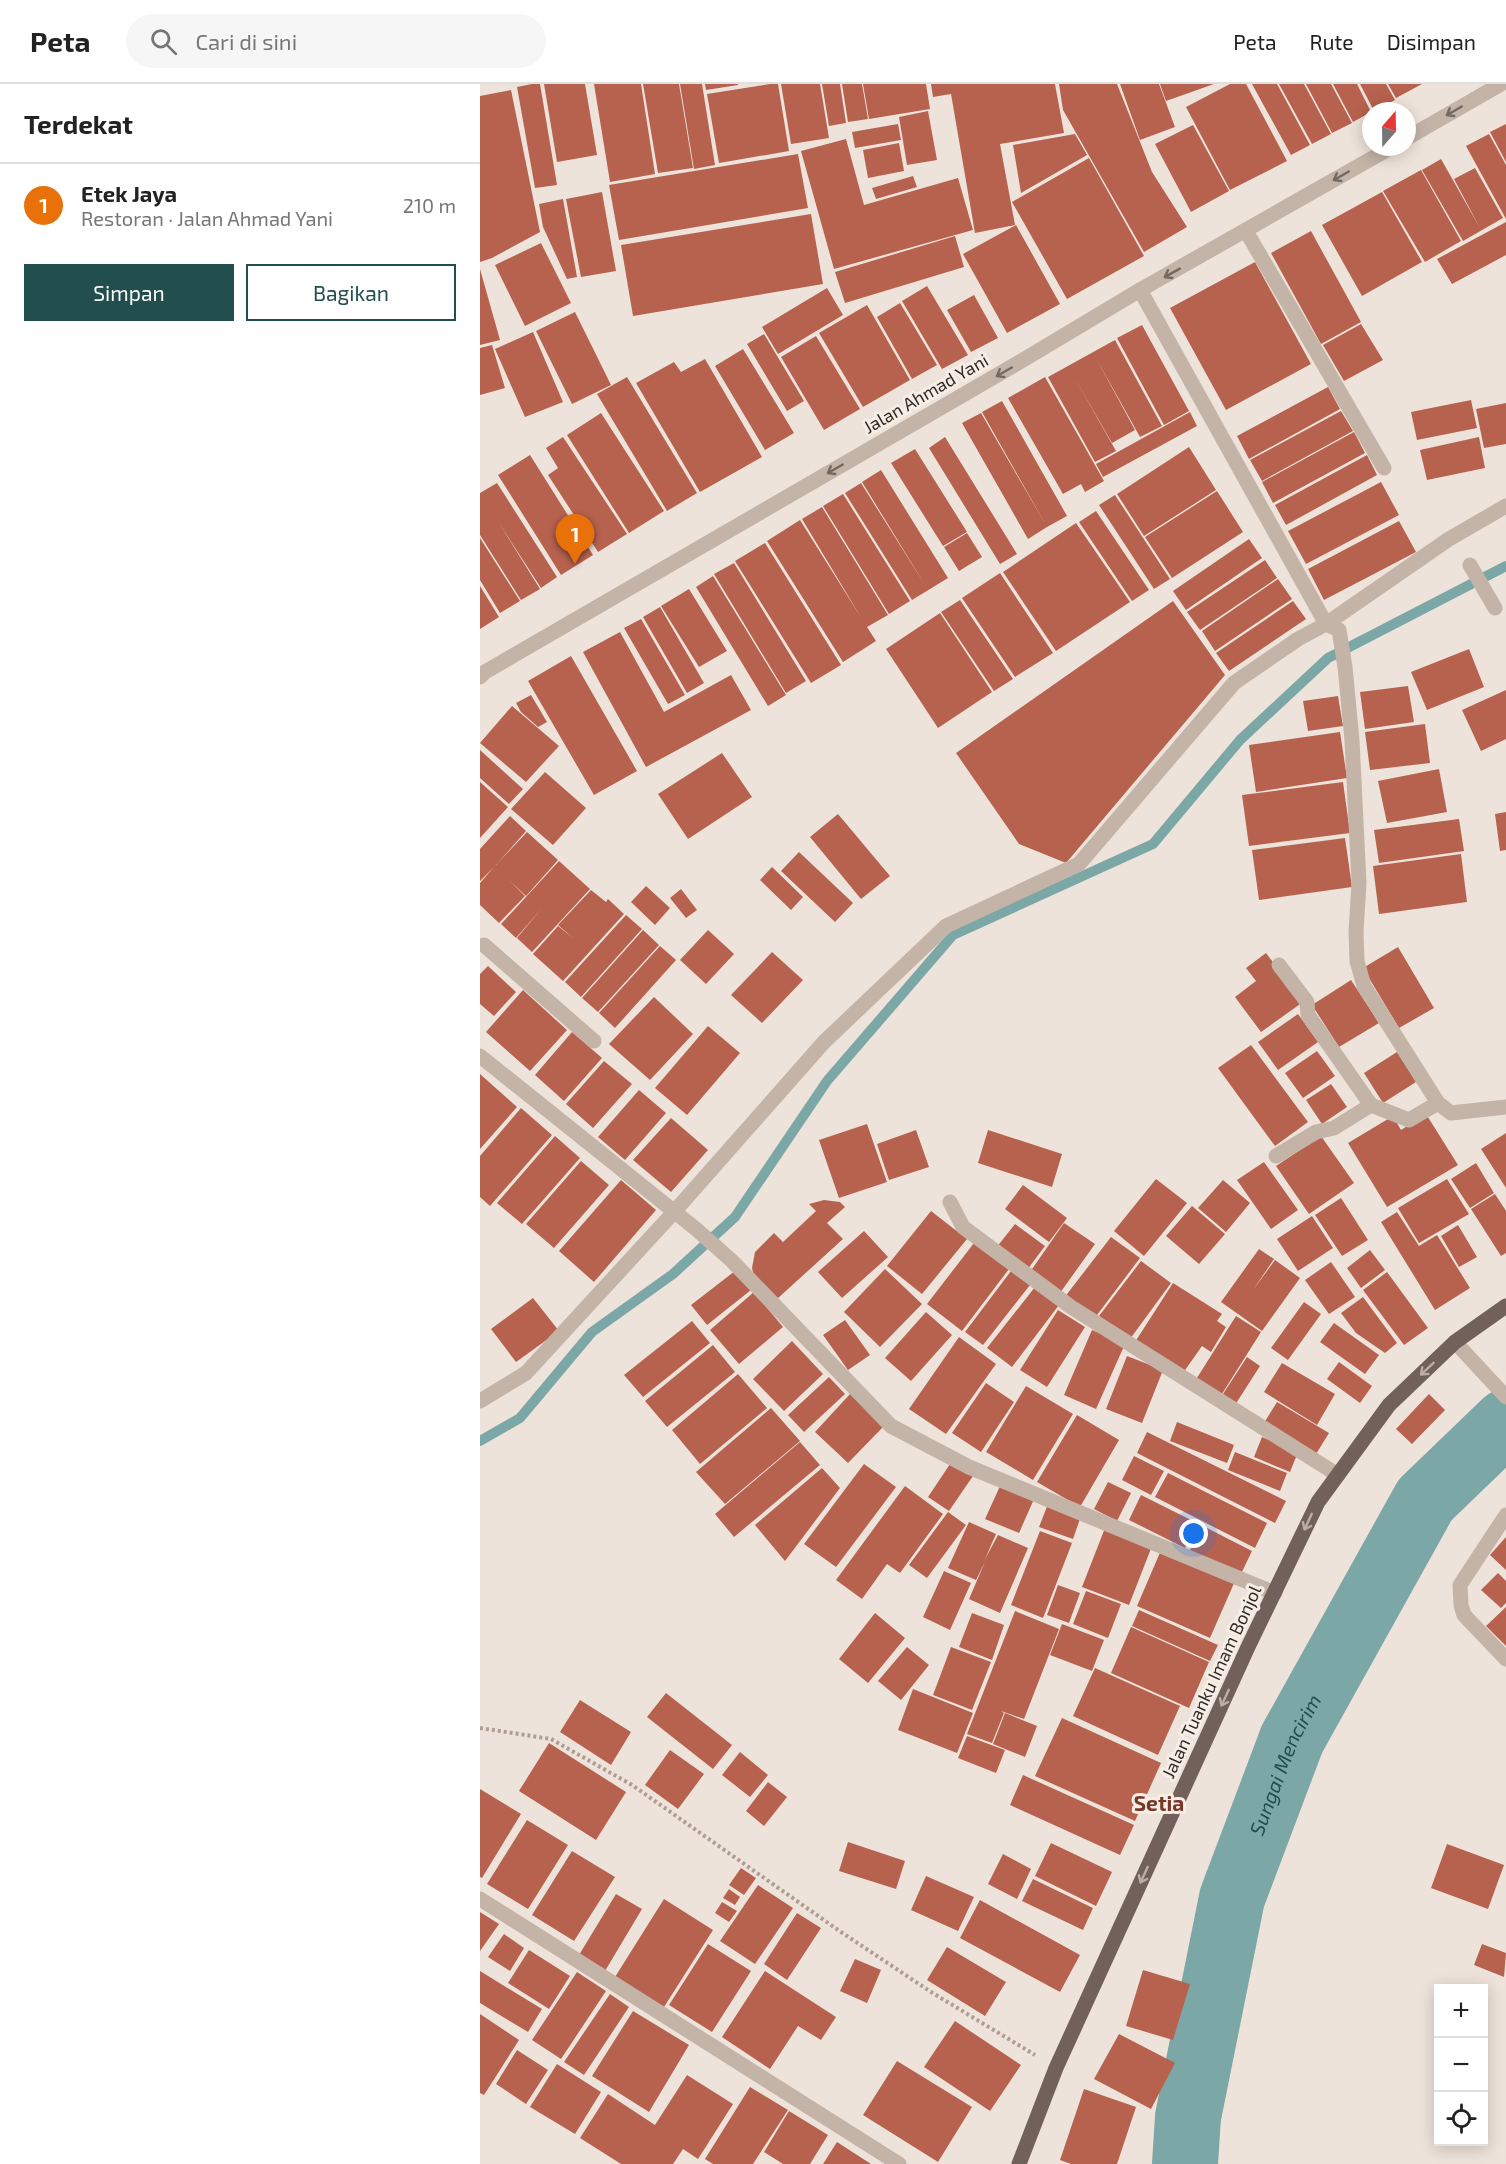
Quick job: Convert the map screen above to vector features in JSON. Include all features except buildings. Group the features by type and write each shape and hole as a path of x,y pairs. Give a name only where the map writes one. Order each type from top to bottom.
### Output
{"main road":[{"name":"Jalan Tuanku Imam Bonjol","path":"1019,2164 1056,2068 1318,1502 1389,1405 1455,1342 1506,1306"}],"street":[{"path":"1416,133 1501,84"},
{"name":"Jalan Ahmad Yani","path":"480,677 495,666 1140,290 1376,156"},
{"path":"1246,231 1384,468"},
{"path":"1140,290 1333,627 1345,667 1352,740 1359,883 1357,961 1364,986 1438,1102 1451,1113 1477,1112 1506,1107"},
{"path":"480,1401 526,1373 674,1212 824,1042 945,926 1079,864 1234,683 1298,639 1333,627 1449,539 1506,506"},
{"path":"1470,565 1495,608"},
{"path":"481,946 594,1041"},
{"path":"1279,965 1307,1002 1308,1015 1371,1105 1409,1120 1438,1102"},
{"path":"480,1056 696,1229 731,1260 891,1426 969,1467 1275,1593"},
{"path":"1276,1156 1316,1132 1334,1128 1371,1105"},
{"path":"950,1203 963,1227 1071,1307 1338,1474"},
{"path":"1455,1342 1506,1397"},
{"path":"1506,1515 1460,1584 1464,1615 1506,1659"},
{"path":"480,1899 899,2164"}],"path":[{"path":"480,1728 551,1739 632,1785 922,1986 1056,2068"}],"waterway":[{"path":"480,1441 520,1418 592,1332 673,1274 735,1217 827,1081 953,935 1153,844 1240,740 1328,658 1506,566"},
{"name":"Sungai Mencirim","path":"1185,2164 1188,2117 1232,1898 1292,1739 1425,1500 1506,1422"}],"place":[{"name":"Etek Jaya","path":"575,564"}],"district":[{"name":"Setia","path":"1159,1804"}]}
